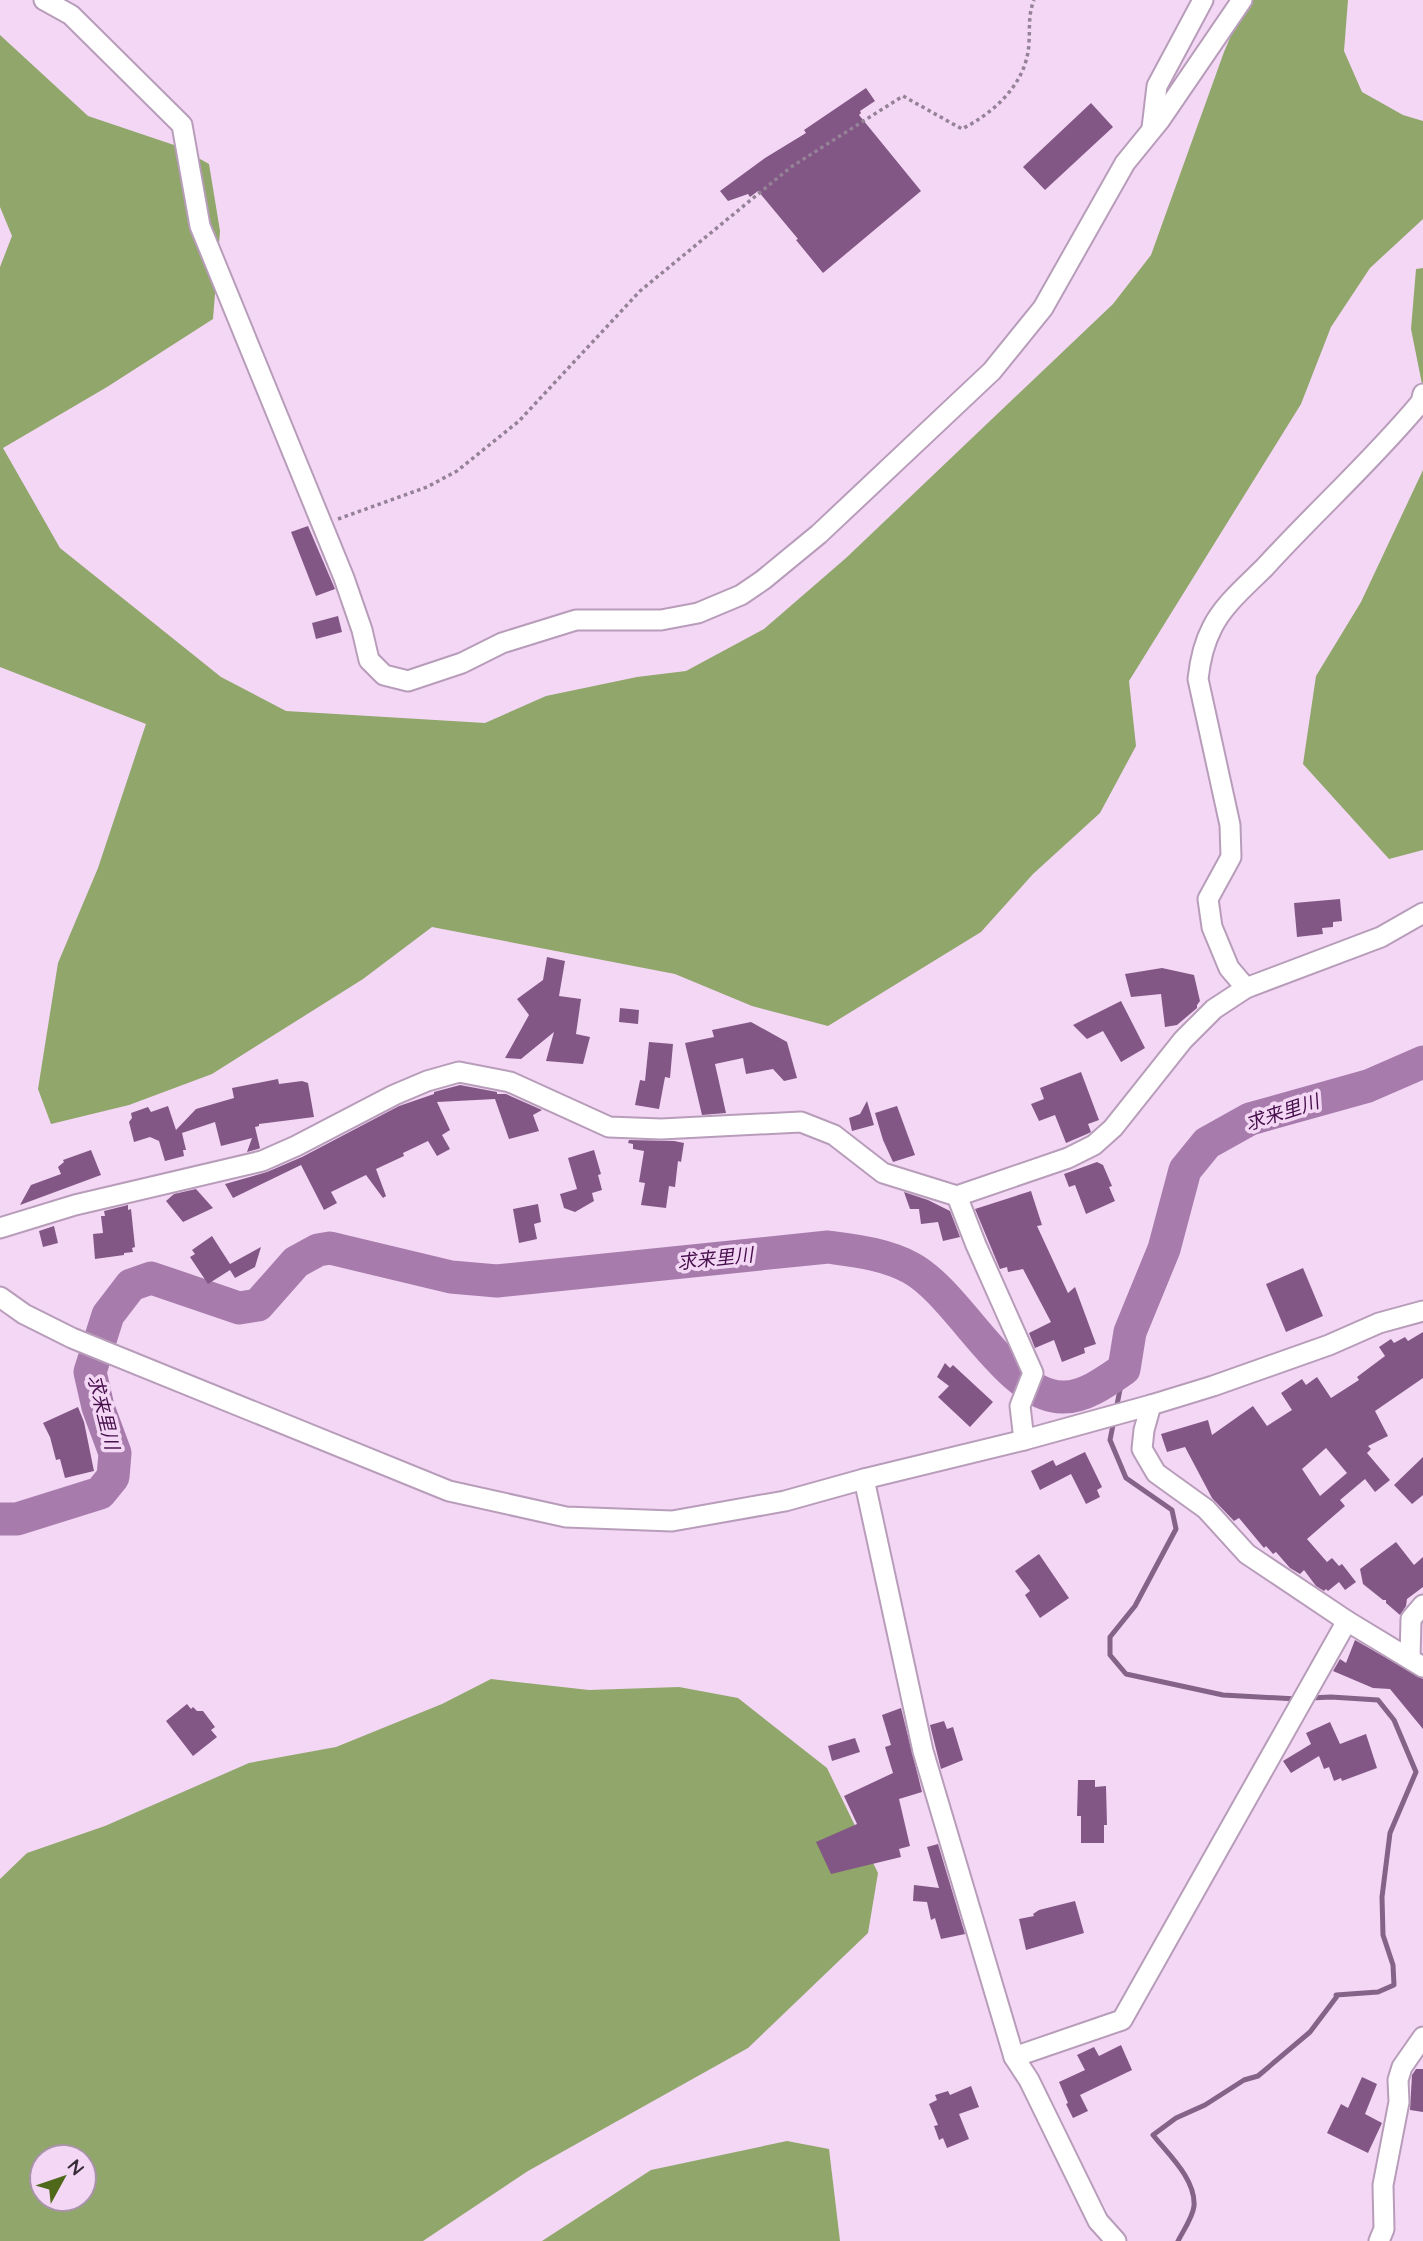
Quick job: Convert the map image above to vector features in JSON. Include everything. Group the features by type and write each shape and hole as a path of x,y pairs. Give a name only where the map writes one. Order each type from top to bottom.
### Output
{"street":[{"path":"44,0 71,15 182,125 200,226 323,524 362,630 369,660 384,676 408,681 461,663 502,643 576,620 662,620 698,613 740,595 764,580 819,534 992,371 1043,308 1125,163 1152,129 1242,0"},
{"path":"1152,129 1157,86 1203,0"},
{"path":"1246,988 1229,968 1212,927 1208,899 1231,857 1230,825 1198,680 1200,656 1213,625 1237,596 1371,459 1421,402 1423,394"},
{"path":"0,1228 75,1205 262,1161 394,1095 427,1081 459,1072 510,1082 609,1127 661,1129 801,1122 834,1135 883,1172 957,1196 1068,1158 1094,1145 1113,1128 1183,1040 1214,1009 1246,988 1381,937 1423,913"},
{"path":"957,1196 975,1245 1033,1373 1020,1406 1024,1440"},
{"path":"0,1297 24,1314 72,1338 449,1491 566,1517 672,1521 785,1501 1144,1407 1329,1345 1379,1323 1423,1311"},
{"path":"1144,1407 1142,1450 1156,1473 1206,1508 1247,1554 1347,1621 1416,1663"},
{"path":"864,1479 923,1751 1014,2057 1029,2080 1098,2221 1116,2241"},
{"path":"1416,1663 1410,1619 1423,1605"},
{"path":"1014,2057 1122,2020 1347,1621"},
{"path":"1379,2241 1384,2229 1383,2186 1399,2102 1398,2080 1402,2067 1423,2038"}],"path":[{"path":"323,524 427,487 457,471 519,421 640,291 791,167 903,96 962,129 982,119 1001,103 1017,82 1027,59 1028,16 1034,0"}],"green space":[{"path":"1246,0 1348,0 1344,51 1362,92 1403,115 1423,121 1423,219 1370,268 1331,327 1301,404 1129,681 1136,746 1100,813 1033,874 981,932 828,1026 752,1006 675,974 432,927 363,979 212,1074 129,1105 51,1124 38,1089 58,963 98,868 146,724 0,667 0,267 12,236 0,207 0,35 88,116 177,146 209,164 220,231 213,319 107,387 3,448 60,548 221,677 286,711 485,723 546,696 637,677 686,671 764,629 846,558 1113,304 1151,255 1224,52"},
{"path":"1423,268 1423,389 1411,329 1416,269"},
{"path":"1423,470 1423,850 1389,859 1303,764 1316,676 1361,602"},
{"path":"491,1679 589,1690 679,1687 738,1698 827,1768 878,1873 868,1933 748,2048 528,2171 423,2241 0,2241 0,1879 27,1853 105,1826 249,1763 336,1747 442,1704"},
{"path":"787,2141 829,2149 840,2241 542,2241 651,2170"}],"building":[{"path":"866,88 875,101 860,111 859,115 921,191 823,273 758,191 750,197 748,194 728,201 720,191 765,158 806,133 804,130"},
{"path":"1091,103 1113,127 1045,190 1023,167"},
{"path":"308,526 335,589 316,596 291,532"},
{"path":"338,616 342,632 316,639 312,623"},
{"path":"1340,899 1342,921 1333,922 1333,927 1322,928 1323,934 1297,937 1294,903"},
{"path":"547,957 565,961 559,996 581,999 576,1034 590,1037 583,1064 546,1061 554,1032 521,1059 505,1058 529,1015 517,999 543,980"},
{"path":"1162,968 1194,975 1200,1001 1197,1008 1177,1025 1165,1027 1161,994 1131,997 1125,974"},
{"path":"1121,1001 1145,1048 1121,1062 1103,1031 1087,1039 1073,1025"},
{"path":"620,1008 639,1010 638,1024 619,1022"},
{"path":"751,1022 787,1042 797,1078 784,1081 773,1069 746,1074 743,1058 715,1064 726,1113 702,1115 685,1043 714,1037 712,1030"},
{"path":"649,1042 673,1044 670,1078 665,1077 659,1109 635,1105 640,1080 645,1081"},
{"path":"1081,1072 1099,1120 1088,1124 1091,1132 1066,1143 1055,1115 1039,1121 1031,1104 1044,1099 1040,1088"},
{"path":"278,1079 279,1084 302,1081 308,1083 314,1117 259,1124 255,1127 260,1148 258,1149 247,1152 252,1138 221,1146 215,1122 182,1133 186,1150 183,1150 184,1156 165,1161 159,1141 150,1137 134,1142 129,1122 131,1113 148,1107 151,1112 168,1106 176,1130 196,1109 234,1098 232,1088"},
{"path":"460,1085 506,1094 542,1110 533,1115 539,1131 509,1139 495,1099 437,1102 450,1130 442,1135 450,1149 437,1156 428,1141 376,1169 386,1196 383,1198 366,1175 331,1192 337,1203 324,1210 301,1165 233,1198 225,1184 267,1172 302,1157 399,1106"},
{"path":"867,1101 874,1125 852,1131 849,1118 860,1114"},
{"path":"897,1106 915,1155 893,1162 875,1113"},
{"path":"629,1140 684,1143 681,1162 678,1161 675,1187 669,1186 666,1208 641,1205 645,1183 639,1182 644,1151 633,1149 633,1144 628,1143"},
{"path":"91,1150 101,1175 20,1205 31,1185 61,1174 58,1167 63,1160"},
{"path":"594,1150 601,1174 598,1175 602,1190 592,1193 594,1201 575,1212 564,1208 560,1194 577,1189 568,1158"},
{"path":"1097,1162 1103,1165 1115,1201 1086,1214 1075,1185 1069,1187 1064,1174"},
{"path":"196,1189 213,1208 183,1222 166,1201 174,1194"},
{"path":"1031,1191 1042,1225 1037,1226 1068,1293 1075,1287 1096,1344 1084,1348 1085,1353 1062,1362 1054,1340 1035,1348 1029,1333 1051,1322 1023,1269 1008,1272 1007,1267 1000,1269 975,1209"},
{"path":"904,1192 950,1211 960,1237 943,1241 938,1222 921,1224 919,1209 910,1209"},
{"path":"538,1204 541,1222 534,1224 537,1239 519,1243 513,1209"},
{"path":"128,1205 128,1210 131,1209 135,1247 132,1248 133,1252 95,1259 93,1234 103,1233 101,1216 105,1216 104,1211"},
{"path":"54,1226 58,1243 43,1247 39,1231"},
{"path":"212,1236 230,1264 261,1247 255,1267 235,1278 230,1270 208,1284 190,1257 195,1254 192,1250"},
{"path":"1303,1268 1323,1316 1286,1332 1266,1284"},
{"path":"1423,1332 1423,1378 1375,1411 1388,1436 1368,1446 1371,1449 1367,1453 1390,1480 1375,1492 1365,1479 1340,1500 1345,1506 1307,1539 1327,1562 1332,1558 1339,1566 1342,1564 1356,1582 1345,1590 1339,1582 1324,1591 1316,1586 1304,1570 1300,1574 1290,1568 1276,1552 1273,1554 1266,1546 1264,1548 1239,1518 1234,1521 1212,1498 1185,1447 1167,1452 1161,1434 1208,1420 1212,1435 1253,1406 1267,1426 1292,1410 1281,1393 1302,1379 1306,1385 1317,1377 1331,1398 1359,1380 1357,1377 1385,1356 1379,1347 1391,1339 1394,1343 1405,1337 1408,1341","holes":["1326,1448 1347,1473 1320,1496 1302,1469"]},
{"path":"945,1363 950,1368 953,1365 993,1402 970,1427 938,1397 949,1386 937,1377"},
{"path":"78,1407 84,1422 94,1471 65,1478 60,1459 56,1460 43,1423"},
{"path":"1085,1452 1102,1487 1097,1490 1100,1497 1086,1504 1071,1474 1040,1490 1031,1471 1053,1460 1056,1466"},
{"path":"1423,1457 1423,1495 1412,1504 1394,1485"},
{"path":"1396,1542 1414,1565 1423,1557 1423,1587 1407,1599 1400,1615 1386,1600 1363,1584 1360,1569"},
{"path":"1039,1554 1069,1598 1040,1618 1025,1595 1030,1591 1015,1571"},
{"path":"1355,1640 1423,1679 1423,1729 1390,1689 1373,1688 1333,1671 1340,1659 1346,1663"},
{"path":"187,1704 191,1709 193,1707 197,1711 203,1711 215,1727 211,1730 217,1737 193,1756 166,1721"},
{"path":"901,1708 922,1792 899,1799 910,1846 899,1849 901,1857 831,1874 816,1842 857,1824 844,1796 893,1773 885,1747 891,1745 882,1715"},
{"path":"944,1721 947,1729 953,1727 963,1760 941,1769 930,1725"},
{"path":"1330,1722 1340,1744 1366,1734 1377,1768 1342,1781 1341,1778 1334,1781 1329,1767 1324,1769 1319,1756 1291,1773 1283,1761 1311,1744 1306,1733"},
{"path":"855,1738 860,1752 832,1761 828,1746"},
{"path":"1078,1780 1095,1780 1095,1787 1106,1786 1107,1825 1104,1825 1104,1843 1081,1843 1081,1816 1077,1816"},
{"path":"938,1844 965,1934 941,1939 935,1918 931,1920 927,1902 913,1901 914,1885 939,1888 927,1847"},
{"path":"1075,1901 1084,1933 1026,1950 1019,1919 1034,1916 1039,1910"},
{"path":"1121,2045 1132,2070 1080,2095 1088,2111 1073,2118 1059,2082 1085,2070 1077,2055 1094,2047 1099,2056"},
{"path":"1416,2069 1423,2069 1423,2112 1410,2110 1412,2075"},
{"path":"1362,2077 1377,2084 1365,2114 1382,2123 1368,2153 1327,2133 1341,2104 1348,2108"},
{"path":"971,2086 979,2107 959,2114 969,2139 947,2148 943,2138 939,2140 934,2126 938,2125 929,2104 937,2100 935,2095 948,2091 950,2095"}],"waterway":[{"name":"求来里川","path":"0,1519 17,1519 100,1493 113,1477 115,1453 98,1407 90,1372 108,1315 131,1285 151,1278 239,1308 258,1305 296,1262 318,1250 330,1248 451,1277 497,1281 828,1247 871,1254 901,1263 929,1281 1003,1363 1022,1380 1042,1392 1062,1397 1079,1395 1124,1369 1130,1332 1164,1249 1185,1170 1207,1143 1250,1119 1368,1086 1423,1062"},
{"path":"1116,1410 1124,1369"},
{"path":"1114,1420 1110,1440 1126,1478 1172,1510 1176,1529 1135,1606 1110,1637 1110,1655 1126,1674 1223,1695 1297,1699"},
{"path":"1178,2241 1192,2215 1194,2206 1191,2186 1153,2135 1176,2118 1205,2105 1244,2080 1258,2076 1310,2032 1336,1995 1378,1992 1394,1985 1393,1965 1383,1935 1382,1897 1390,1833 1416,1772 1394,1720 1378,1700 1310,1698"}]}
